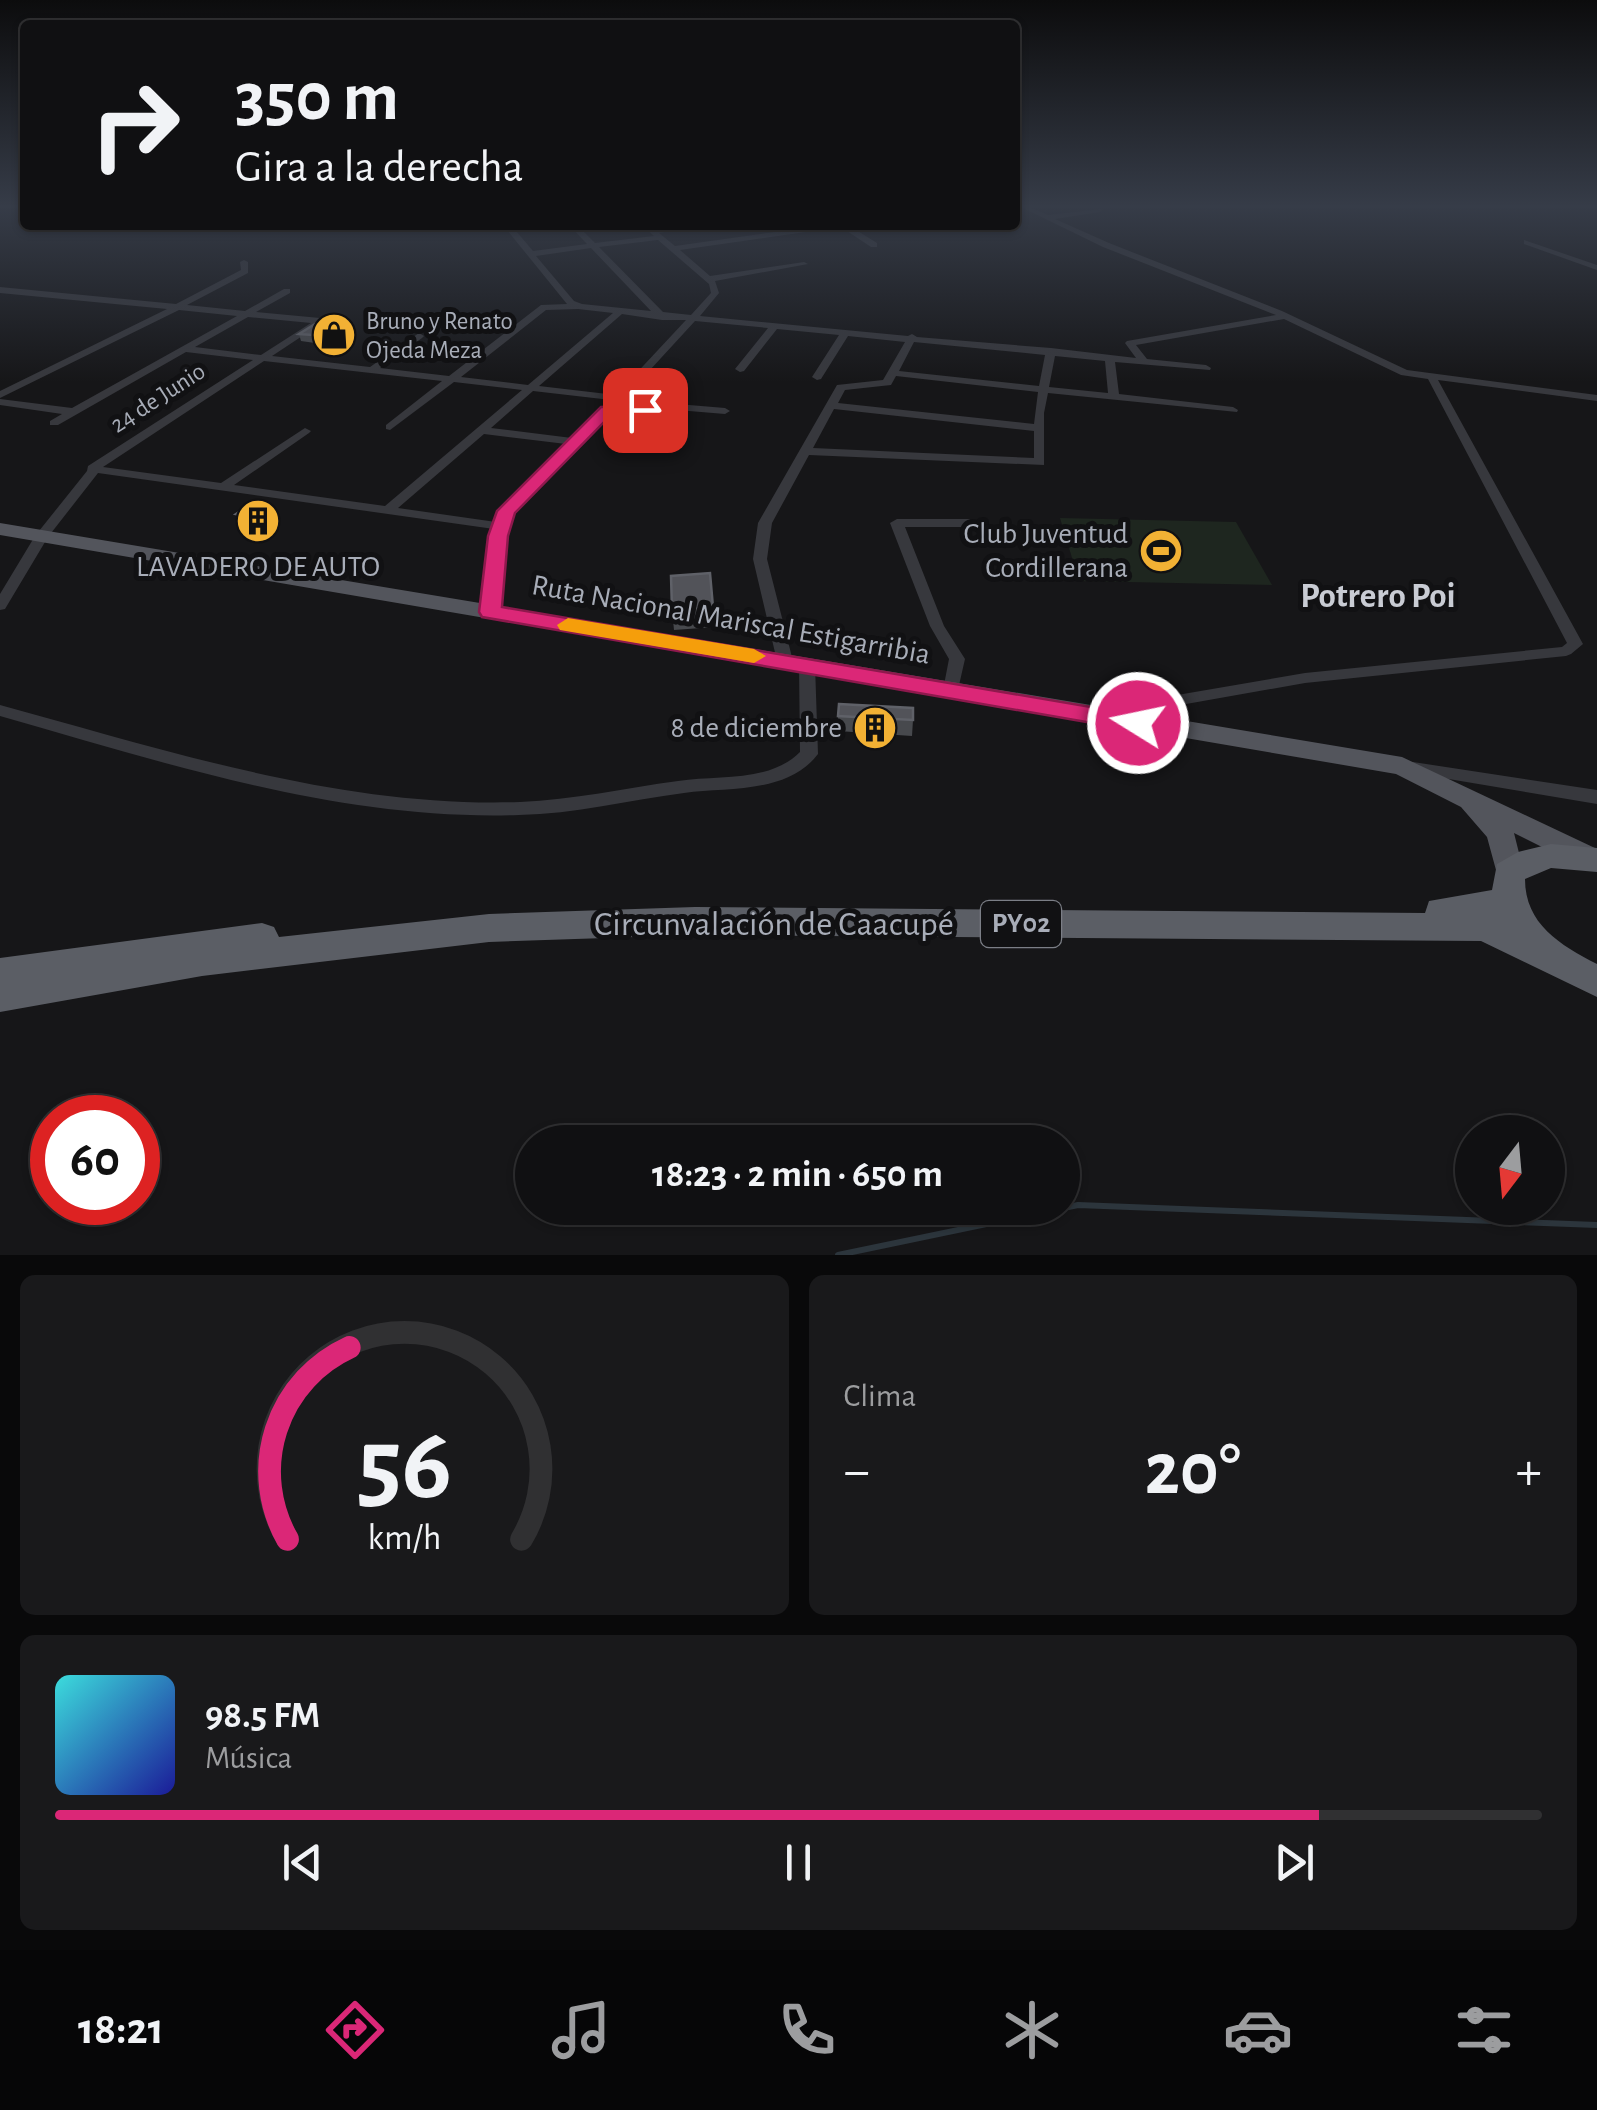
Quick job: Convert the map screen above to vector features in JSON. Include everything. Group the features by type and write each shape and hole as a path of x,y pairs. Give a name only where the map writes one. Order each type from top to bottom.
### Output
{"highway":[{"name":"PY02","path":"1596,860 1558,854 1528,858 1508,886 1519,924 1548,954 1597,982"},
{"name":"Circunvalación de Caacupé","path":"0,974 174,946 494,912 703,904 1464,911 1508,886"},
{"name":"Circunvalación de Caacupé","path":"0,996 202,961 490,928 695,921 1484,927 1548,954"}],"main road":[{"name":"Ruta Nacional Mariscal Estigarribia","path":"0,529 1402,766 1449,786"},
{"path":"1449,786 1596,860"},
{"path":"1449,786 1495,826 1508,886"}],"street":[{"path":"0,399 243,274 244,265"},
{"path":"539,265 571,304 580,307"},
{"path":"613,265 662,318"},
{"path":"490,612 500,526 506,511 619,398 716,292 692,265"},
{"path":"709,280 801,265"},
{"path":"1160,265 1285,316 1390,368 1433,380 1597,398"},
{"path":"0,290 249,312"},
{"path":"54,423 287,291"},
{"path":"390,427 544,307 912,337 1206,368"},
{"name":"24 de Junio","path":"0,606 42,536 92,469 320,321 249,312"},
{"path":"388,510 619,312"},
{"path":"1143,361 1130,342 1285,316"},
{"path":"740,370 774,327"},
{"path":"817,377 846,332"},
{"path":"374,368 419,336"},
{"path":"0,710 251,782 378,802 502,810 759,777 800,766 809,754 796,663 760,560 765,523 841,387 882,386 912,337"},
{"path":"186,349 619,398"},
{"path":"806,451 1040,462 1040,428 1051,351"},
{"path":"1110,358 1114,397"},
{"path":"892,373 1233,410"},
{"path":"1138,723 1142,709 1154,704 1305,678 1566,651 1575,644 1433,380"},
{"path":"0,399 74,412"},
{"path":"831,405 1040,428"},
{"path":"606,410 725,411"},
{"path":"482,430 574,442"},
{"path":"222,488 305,431"},
{"path":"92,469 500,526"},
{"path":"951,690 957,659 937,626 897,523 969,522"},
{"path":"1402,766 1597,797"}],"shaded area":[{"name":"Club Juventud Cordillerana","path":"1060,518 1236,522 1272,585 1079,581"}],"building":[{"path":"315,324 330,325 313,335 299,334"},
{"path":"248,506 273,510 261,519 236,514"},
{"path":"710,573 713,607 672,610 671,576"},
{"path":"839,704 913,708 913,720 838,716"}],"waterway":[{"path":"838,1255 1078,1205 1597,1225"}],"slow traffic":[{"path":"568,625 754,656"}],"place":[{"name":"Bruno y Renato Ojeda Meza","path":"334,335"},
{"name":"LAVADERO DE AUTO","path":"258,521"},
{"name":"Club Juventud Cordillerana","path":"1161,551"},
{"name":"8 de diciembre","path":"875,728"}],"district":[{"name":"Potrero Poi","path":"1378,596"}],"route":[{"path":"645,410 606,410 506,511 498,536 490,612 1138,723"}]}
